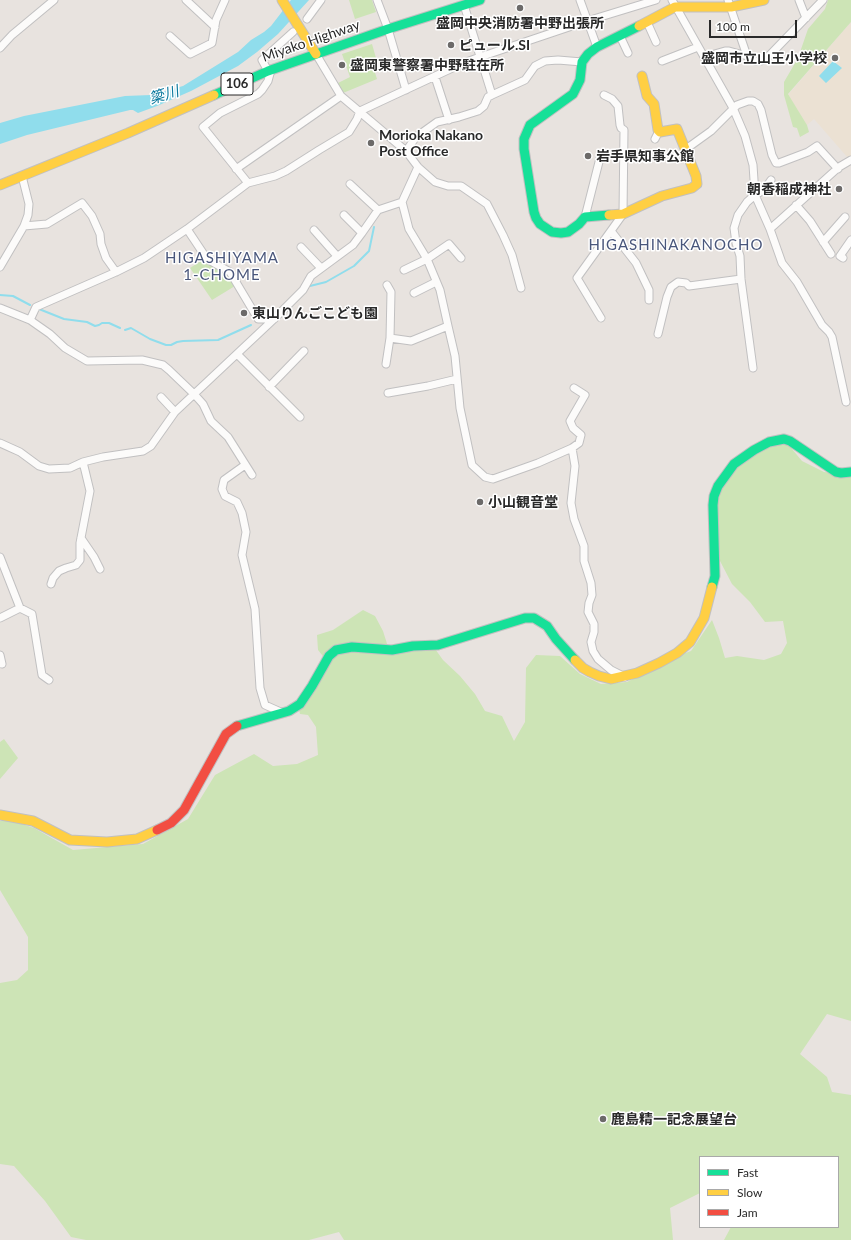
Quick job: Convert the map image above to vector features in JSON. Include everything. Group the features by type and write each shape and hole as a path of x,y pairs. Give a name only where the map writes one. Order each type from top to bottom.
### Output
{"main road":[{"path":"282,0 316,54"},
{"name":"Miyako Highway","path":"0,185 128,133 270,70 463,3 480,0"},
{"path":"642,76 647,96 654,104 658,130 657,135 660,132 677,129 696,176 697,184 692,188 662,196 623,214 585,217 579,224 568,232 552,232 540,224 534,212 524,148 524,139 530,125 573,94 580,80 582,62 588,54 597,47 647,22 674,4 729,4 764,0"},
{"path":"0,815 33,821 70,840 107,842 137,839 149,834 171,823 184,810 226,734 237,726 266,716 289,711 300,704 329,656 336,650 352,647 392,650 413,646 438,645 525,618 534,618 547,626 556,639 583,668 599,676 611,679 637,673 677,653 690,642 704,618 715,576 712,505 718,486 734,464 754,450 769,442 784,439 790,441 836,472 851,472"}],"street":[{"path":"0,48 12,35 54,0"},
{"path":"186,0 215,26"},
{"path":"170,36 190,54 212,43 216,20 225,0"},
{"path":"306,19 321,0"},
{"path":"377,0 388,29 406,90"},
{"path":"580,0 597,47"},
{"path":"30,320 36,307 144,258 187,229 248,183 275,176 286,171 348,132 357,119 360,111 480,57 587,21 656,0"},
{"path":"799,0 806,18"},
{"path":"704,57 729,51 755,60 765,60 823,0"},
{"path":"463,3 492,95"},
{"path":"674,4 733,108 745,136 753,165 755,195 770,229 782,262 797,282 822,325 832,337 846,402"},
{"path":"729,4 747,56"},
{"path":"647,22 656,42"},
{"path":"248,183 203,127 220,113 258,94 262,90 268,81 270,70 262,60 293,32"},
{"path":"620,36 628,54"},
{"path":"662,61 698,47"},
{"path":"316,54 341,96 406,151 418,167 435,182 448,186 461,186 487,204 512,255 520,288"},
{"path":"406,151 416,137 438,122 478,111 484,106 488,97 525,80 535,66 545,61 558,60 582,62"},
{"path":"435,77 449,120"},
{"path":"601,318 577,278 623,214 624,130 620,125 618,106 612,99 604,95"},
{"path":"236,169 341,96"},
{"path":"686,149 711,131 737,105 748,101 753,101 758,104 763,115 772,155 776,163 780,163 808,152 817,146 838,168"},
{"path":"585,217 601,154"},
{"path":"770,229 838,168 851,160"},
{"path":"838,168 851,166"},
{"path":"418,167 402,202 409,229 427,259 440,290 456,356 460,408 472,465 485,477 493,479 538,464 572,448 579,443 581,435 573,428 570,421 585,395 574,388"},
{"path":"0,267 24,226 28,215 29,204 22,176"},
{"path":"754,368 741,279 740,256 734,228 738,215 747,202 764,190 771,180"},
{"path":"350,184 378,210"},
{"path":"0,443 20,452 39,466 49,469 70,468 83,462 103,457 143,452 151,446 175,412 303,290 311,276 353,245 378,210 402,202"},
{"path":"24,226 47,224 82,204 92,216 100,234 101,244 106,258 116,272"},
{"path":"796,205 810,221 831,254"},
{"path":"344,215 362,233"},
{"path":"823,242 845,217"},
{"path":"187,229 207,259 230,272 258,319 274,319"},
{"path":"314,230 337,256"},
{"path":"611,231 636,263 649,290 649,300"},
{"path":"843,258 840,256 851,240"},
{"path":"404,270 427,259 449,244 461,258"},
{"path":"301,247 321,268"},
{"path":"658,334 667,297 671,287 678,282 686,283 689,286 741,279"},
{"path":"414,292 436,282"},
{"path":"386,364 390,338 391,292 387,285"},
{"path":"0,308 30,320 50,334 65,348 87,361 142,360 163,365 203,404 211,421 228,437 252,475"},
{"path":"390,338 412,341 448,326"},
{"path":"270,387 304,351"},
{"path":"237,354 300,417"},
{"path":"388,393 457,379"},
{"path":"161,397 175,412"},
{"path":"572,448 575,466 571,503 574,519 584,546 584,561 591,583 592,594 588,612 594,624 594,632 590,642 598,659 611,670 625,677"},
{"path":"51,584 53,578 59,571 76,565 80,560 81,538 90,491 83,462"},
{"path":"245,465 224,480 222,489 225,496 237,502 242,514 246,532 242,555 256,608 260,688 265,705 283,713"},
{"path":"81,538 94,557 100,570"},
{"path":"0,557 20,608 32,614 42,674 49,680"},
{"path":"0,618 20,608"},
{"path":"0,655 2,664"}],"shaded area":[{"name":"盛岡市立山王小学校","path":"851,22 851,157 848,158 814,119 807,125 788,95"}],"green space":[{"path":"349,0 372,0 376,12 355,19"},
{"path":"828,0 851,0 851,22 788,94 807,125 809,132 800,137 797,128 793,127 784,95 784,82 798,58 808,29 825,9"},
{"path":"372,44 376,58 371,60 377,79 343,93 338,83 350,77 342,54"},
{"path":"204,259 228,275 235,286 212,300 190,268"},
{"path":"787,443 802,461 824,472 851,475 851,1021 827,1014 800,1054 827,1077 832,1092 851,1095 851,1240 724,1240 730,1228 839,1228 839,1156 699,1156 699,1194 670,1208 673,1240 344,1240 339,1232 309,1240 86,1240 71,1237 45,1201 14,1166 0,1164 0,983 17,980 28,970 28,937 0,890 0,821 7,819 34,828 73,850 143,844 188,819 215,775 254,754 273,766 297,764 318,755 316,727 308,715 300,714 298,705 326,660 318,650 317,635 333,630 363,610 375,616 383,631 389,650 433,646 443,660 460,676 475,694 485,711 502,716 514,741 525,722 526,668 536,655 560,656 580,674 601,684 627,682 672,658 691,651 712,620 725,658 737,656 764,660 781,654 787,643 783,621 765,622 750,602 732,584 720,561 716,514 720,493 728,474 768,445"},
{"path":"4,739 18,758 0,779 0,742"}],"water":[{"name":"簗川","path":"291,0 309,0 278,34 257,52 238,66 191,91 138,113 130,110 27,135 0,144 0,123 24,116 125,96 151,95 183,86 238,52 251,40 264,32 271,26"},
{"path":"833,61 842,68 826,83 819,76"}],"waterway":[{"path":"310,286 326,282 354,266 369,251 374,227"},
{"path":"0,295 13,296 30,305"},
{"path":"39,309 64,319 87,322 95,326 102,323 109,323 120,328"},
{"path":"125,330 131,328 150,339 166,345 171,345 183,341 218,340 251,325"}],"traffic: fast":[{"path":"214,95 268,71 388,29 480,0"},
{"path":"609,215 585,217 579,224 568,232 561,233 552,232 540,224 534,212 524,149 524,139 530,125 573,94 580,80 582,62 588,54 597,47 639,26"},
{"path":"712,587 715,576 714,496 718,486 734,464 754,450 769,442 784,439 790,441 836,472 851,472"},
{"path":"237,726 289,711 300,704 329,656 336,650 352,647 392,650 413,646 438,645 525,618 534,618 547,626 556,639 575,660"}],"traffic: slow":[{"path":"282,0 316,54"},
{"path":"639,26 675,7 731,7 764,0"},
{"path":"609,215 623,214 662,196 692,188 697,184 696,176 677,129 660,132 658,130 654,104 647,96 642,76"},
{"path":"0,185 128,133 214,95"},
{"path":"575,660 583,668 590,672 611,679 637,673 659,663 677,653 690,642 704,618 712,587"},
{"path":"0,815 33,821 70,840 107,842 137,839 157,830"}],"traffic: jam":[{"path":"157,830 171,823 184,810 226,734 237,726"}],"place":[{"name":"盛岡中央消防署中野出張所","path":"520,8"},
{"name":"ピュール.SI","path":"451,45"},
{"name":"盛岡市立山王小学校","path":"835,58"},
{"name":"盛岡東警察署中野駐在所","path":"342,65"},
{"name":"Morioka Nakano Post Office","path":"371,143"},
{"name":"岩手県知事公館","path":"588,156"},
{"name":"朝香稲成神社","path":"839,189"},
{"name":"東山りんごこども園","path":"244,313"},
{"name":"小山観音堂","path":"480,502"},
{"name":"鹿島精一記念展望台","path":"603,1119"}],"district":[{"name":"HIGASHINAKANOCHO","path":"676,245"},
{"name":"HIGASHIYAMA 1-CHOME","path":"222,266"}]}
